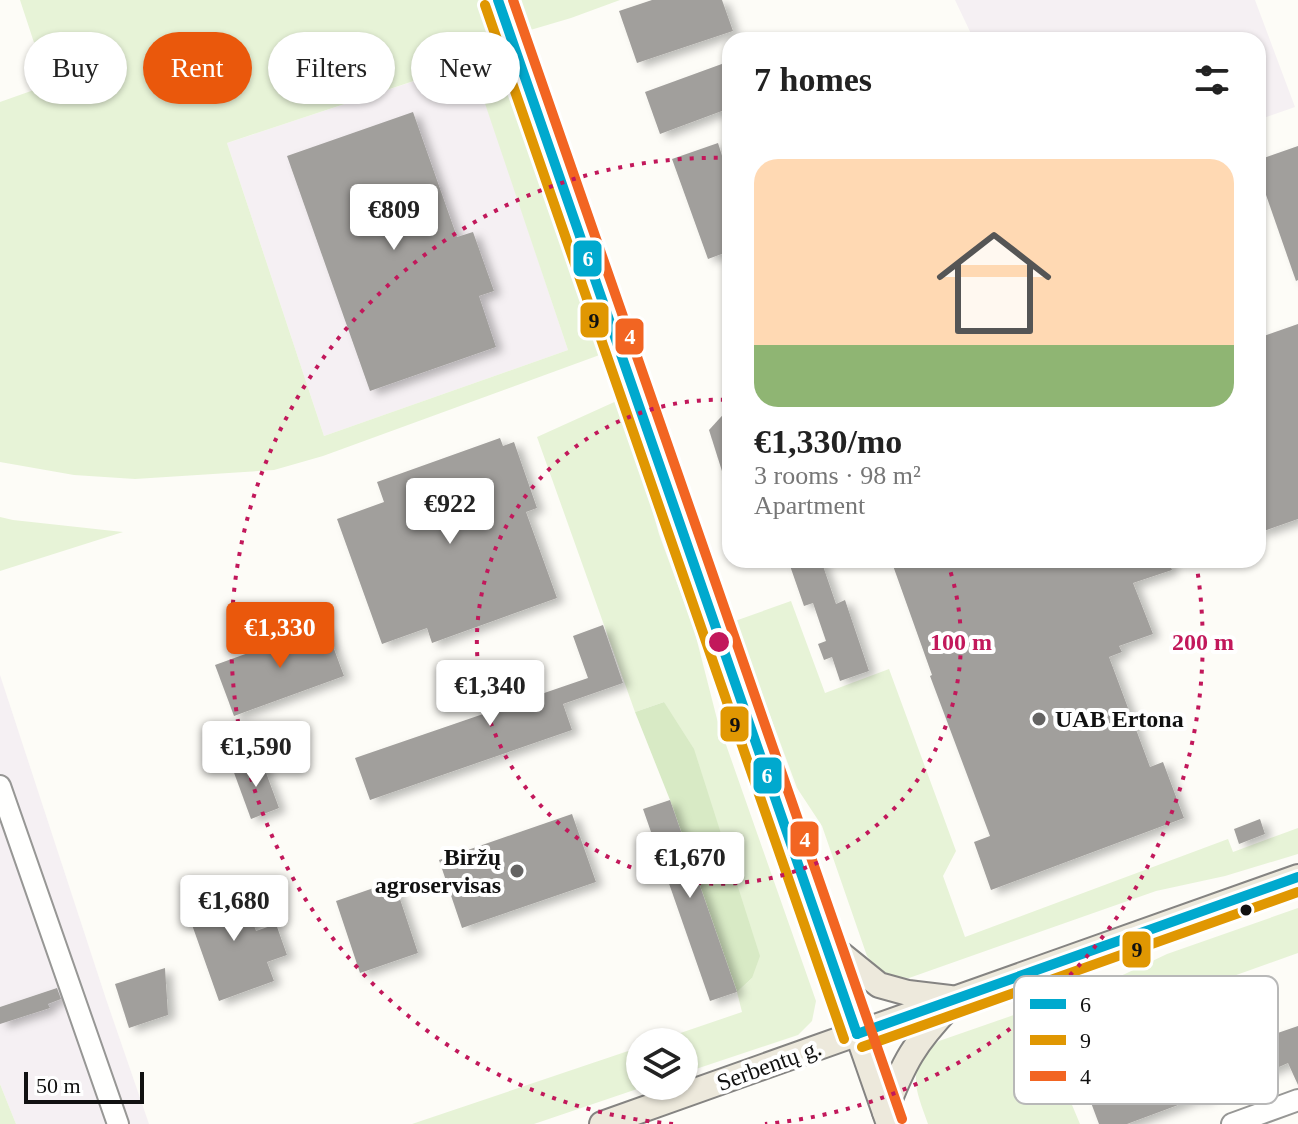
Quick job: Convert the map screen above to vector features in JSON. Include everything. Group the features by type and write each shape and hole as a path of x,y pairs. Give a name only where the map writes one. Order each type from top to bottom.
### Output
{"main road":[{"path":"498,0 887,1118"},
{"name":"Serbentų g.","path":"1022,976 1298,877"},
{"path":"825,941 879,985 908,993 958,999"},
{"name":"Serbentų g.","path":"602,1124 1014,979"},
{"path":"887,1118 900,1071 908,1055 924,1033 958,999"}],"street":[{"path":"0,786 118,1124"},
{"path":"1232,1124 1298,1100"}],"shaded area":[{"path":"955,0 1255,0 1295,107 1266,117 1266,32 970,32"},
{"path":"411,82 411,104 486,104 568,350 324,436 227,143 345,104 395,104 395,87"},
{"path":"0,675 149,1124 16,1124 0,1084"}],"green space":[{"path":"20,0 482,0 493,32 411,32 411,82 395,87 395,32 268,32 268,104 344,104 227,143 324,436 568,350 485,104 518,104 605,353 323,456 274,470 135,479 74,475 0,462 0,102 24,94 24,104 127,104 127,32 31,32"},
{"path":"517,0 620,0 527,31"},
{"path":"621,399 659,534 694,629 717,719 816,1001 812,1021 798,1035 698,1068 698,1028 695,1028 742,1012 737,992 752,978 664,702 635,712 537,437"},
{"path":"0,517 13,520 123,532 0,571"},
{"path":"791,601 825,693 889,669 956,851 943,876 965,937 1228,839 1233,852 1298,828 1298,854 1225,876 1156,891 909,978 885,973 867,956 822,826 797,788 735,621"},
{"path":"664,702 694,749 760,956 752,978 737,992 670,800 635,712"},
{"path":"1298,908 1298,953 1234,976 1121,976 1167,954"},
{"path":"1014,1015 1014,1104 1072,1104 1080,1124 928,1124 919,1099 917,1070 928,1051 939,1041"},
{"path":"626,1052 626,1093 534,1124 412,1124"},
{"path":"0,1084 16,1124 0,1124"}],"building":[{"path":"652,0 722,0 733,31 722,32 722,35 637,63 619,11"},
{"path":"722,64 722,111 660,134 645,92"},
{"path":"413,112 457,237 473,232 494,291 479,296 496,347 370,391 287,156"},
{"path":"718,143 722,156 722,254 708,259 672,159"},
{"path":"1298,146 1296,281 1266,195 1266,157"},
{"path":"1298,324 1298,519 1266,530 1266,335"},
{"path":"722,416 722,471 709,430"},
{"path":"500,438 503,446 514,442 537,508 526,512 557,598 432,643 427,628 382,644 337,519 384,502 377,482"},
{"path":"791,568 824,568 836,604 845,600 869,671 840,681 832,657 824,660 818,644 826,641 813,603 804,606"},
{"name":"UAB Ertona","path":"894,568 1171,568 1133,583 1153,634 1119,646 1122,652 1109,657 1150,767 1163,762 1184,818 991,890 974,842 990,836"},
{"path":"325,625 344,676 234,716 215,665"},
{"path":"603,625 623,683 563,704 572,730 370,800 355,758 588,678 573,636"},
{"path":"261,759 279,808 251,819 233,770"},
{"path":"670,800 737,992 710,1001 643,809"},
{"name":"Biržų agroservisas","path":"572,814 596,882 462,928 439,860"},
{"path":"1260,819 1265,834 1239,844 1234,829"},
{"path":"394,881 418,953 360,973 336,901"},
{"path":"240,886 256,931 276,924 287,955 267,962 274,981 219,1001 185,905"},
{"path":"165,968 168,1015 129,1028 115,984"},
{"path":"57,988 61,999 48,1004 50,1008 0,1024 0,1007"},
{"path":"1298,1026 1298,1085 1288,1063 1278,1067 1278,1033"},
{"path":"1092,1104 1181,1104 1127,1124 1099,1124"}],"transit line":[{"name":"6","path":"498,0 857,1034"},
{"name":"4","path":"513,0 902,1119"},
{"name":"9","path":"485,5 844,1039"},
{"name":"6","path":"1020,976 1298,877"},
{"name":"9","path":"1062,976 1298,892"},
{"name":"6","path":"857,1034 1014,978"},
{"name":"9","path":"862,1047 1014,993"}],"place":[{"name":"UAB Ertona","path":"1039,719"},
{"name":"Biržų agroservisas","path":"517,871"}]}
